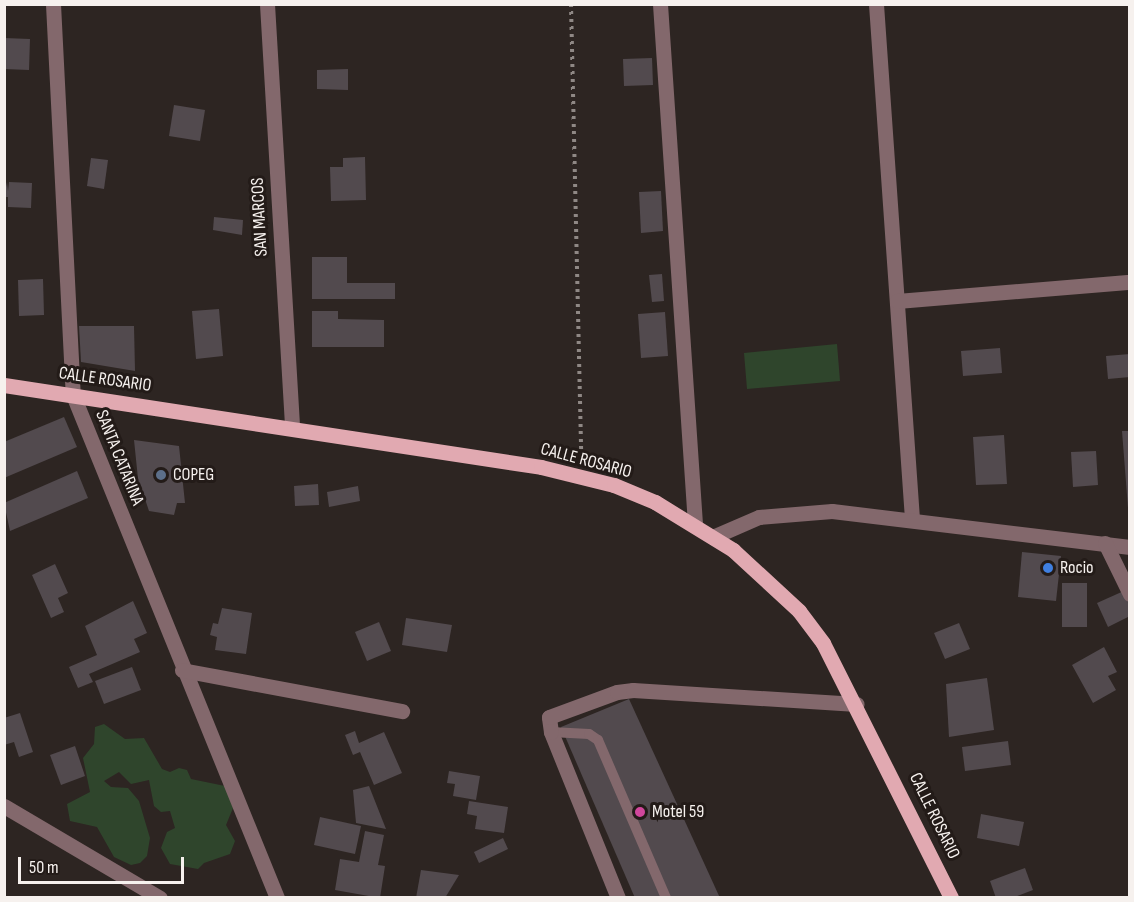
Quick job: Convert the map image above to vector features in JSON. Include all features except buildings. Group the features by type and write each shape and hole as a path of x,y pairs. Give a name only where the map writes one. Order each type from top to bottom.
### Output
{"main road":[{"name":"CALLE ROSARIO","path":"4,385 292,427 581,475 655,502 715,536 799,611 824,643 857,704 951,897"}],"street":[{"name":"SANTA CATARINA","path":"53,4 73,395 182,670 277,897"},
{"name":"SAN MARCOS","path":"267,4 292,427"},
{"path":"660,4 695,524"},
{"path":"876,4 912,519"},
{"path":"897,301 1130,282"},
{"path":"715,536 759,517 784,513 832,511 1130,547"},
{"path":"1105,543 1130,594"},
{"path":"182,670 402,711"},
{"path":"618,897 550,732 547,722 552,715 633,690 857,704"},
{"path":"4,806 160,897"}],"lane":[{"path":"550,732 590,734 598,740 666,897"}],"path":[{"path":"571,4 581,475"}],"green space":[{"path":"837,344 840,381 747,389 744,353"},
{"path":"104,724 125,739 144,738 162,769 170,772 179,768 187,770 191,779 225,786 233,808 226,825 235,841 230,854 204,863 198,869 170,864 161,848 167,832 175,828 170,811 161,812 154,806 149,780 131,784 119,772 104,781 111,787 128,788 139,801 150,838 147,856 140,863 131,865 114,857 97,827 70,821 67,804 90,792 83,758 94,744 95,727"}],"place":[{"name":"COPEG","path":"161,475"},
{"name":"Rocio","path":"1048,568"},
{"name":"Motel 59","path":"640,812"}]}
